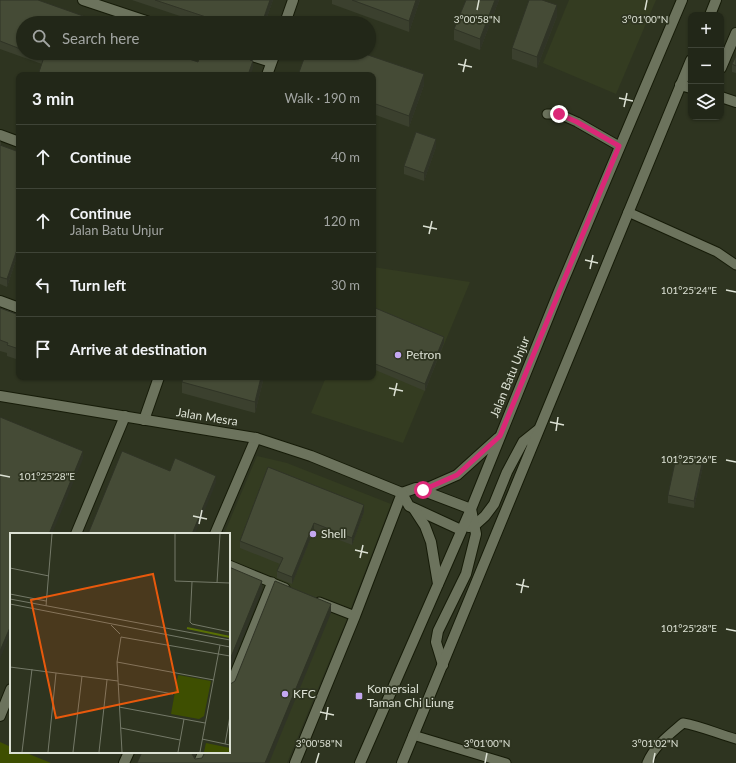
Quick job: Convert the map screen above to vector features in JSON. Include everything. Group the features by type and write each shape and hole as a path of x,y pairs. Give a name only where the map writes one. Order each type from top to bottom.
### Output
{"main road":[{"path":"83,0 131,16"},
{"path":"287,16 293,0"},
{"name":"Jalan Batu Unjur","path":"360,763 471,509 619,146 682,0"},
{"path":"711,12 716,0"},
{"path":"724,61 736,33"},
{"path":"268,72 272,60"},
{"path":"402,763 688,67"},
{"path":"680,85 688,87"},
{"path":"724,98 736,102"},
{"path":"0,135 16,141"},
{"path":"0,301 16,307"},
{"path":"144,420 158,380"},
{"name":"Jalan Mesra","path":"0,396 256,438 311,456 402,493"},
{"path":"76,533 125,416"},
{"path":"402,493 409,506 461,530 475,525 485,516 494,504 507,472 523,442 538,430"},
{"path":"423,490 457,475 500,436"},
{"path":"215,533 256,438"},
{"path":"295,763 355,616 402,493 416,488 471,509 475,525 476,534 466,574 438,631 436,642 443,665"},
{"path":"414,509 425,526 431,542 438,584"},
{"path":"0,716 10,691"},
{"path":"125,763 129,753"}],"lane":[{"path":"547,114 559,114 577,122 619,146"},
{"path":"628,212 717,252 736,265"},
{"path":"230,565 293,591"},
{"path":"230,686 272,582"},
{"path":"314,599 355,616"},
{"path":"647,763 650,756 665,738 683,723 692,724 736,739"},
{"path":"413,735 506,763"},
{"path":"198,763 203,753"}],"shaded area":[{"path":"569,0 656,0 616,94 543,63"},
{"path":"376,267 470,282 403,443 311,413 325,380 376,380"},
{"path":"257,456 287,463 391,504 346,621 287,763 202,763 230,753 230,749 279,581 230,560 230,533 224,533"}],"green space":[{"path":"0,742 10,747 10,753 26,753 51,763 0,763"}],"building":[{"path":"0,0 38,0 83,16 16,16 16,47 0,41"},
{"path":"155,0 270,0 264,16 203,16"},
{"path":"352,0 416,0 409,21"},
{"path":"466,0 495,0 480,39 454,29"},
{"path":"529,0 542,0 557,5 537,57 512,48"},
{"path":"736,56 736,66 732,64"},
{"path":"376,58 424,74 409,116 376,104 376,72 299,72 303,60 376,60"},
{"path":"43,60 192,60 198,62 199,60 253,61 249,72 39,72"},
{"path":"416,132 436,139 424,173 404,166"},
{"path":"0,145 16,151 16,253 7,279 0,277"},
{"path":"0,308 16,314 16,348 7,345 8,343 0,340"},
{"path":"376,308 444,337 425,384 376,364"},
{"path":"182,380 260,380 255,402 182,382"},
{"path":"0,417 83,451 49,533 10,533 10,627 0,651"},
{"path":"122,451 170,471 175,458 216,476 192,533 88,533"},
{"path":"677,453 703,459 694,501 668,495"},
{"path":"268,467 364,505 352,538 314,523 292,577 277,571 283,558 240,541"},
{"path":"230,567 262,581 230,660"},
{"path":"275,581 331,604 265,763 137,763 142,753 192,753 195,759 202,758 204,753 230,753 230,684 235,681"}],"place":[{"name":"Petron","path":"398,355"},
{"name":"Shell","path":"313,534"},
{"name":"KFC","path":"285,694"},
{"name":"Komersial Taman Chi Liung","path":"359,696"}],"route":[{"path":"423,490 457,475 500,436 619,146 577,122 559,114"}]}
